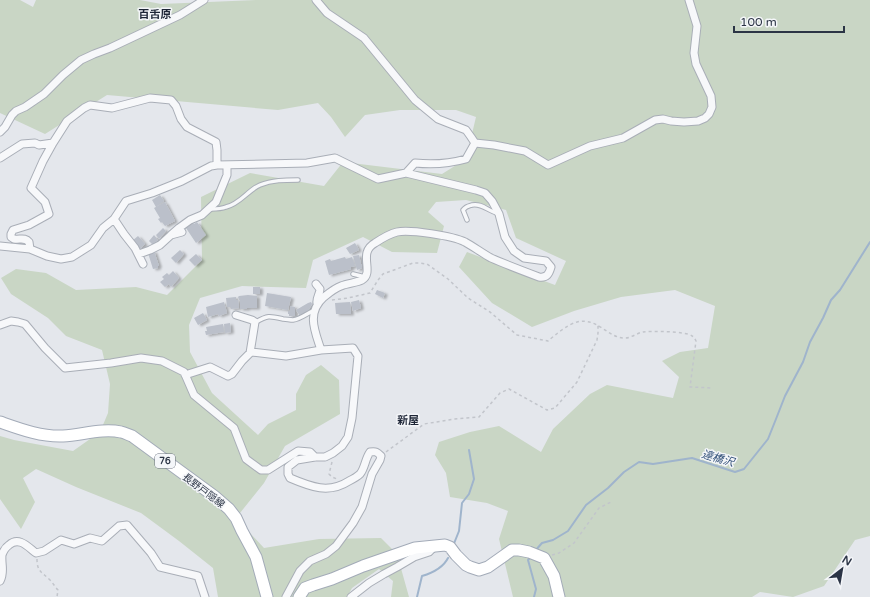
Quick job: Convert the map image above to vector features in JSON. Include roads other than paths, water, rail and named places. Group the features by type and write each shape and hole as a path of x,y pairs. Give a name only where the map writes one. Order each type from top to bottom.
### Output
{"main road":[{"name":"長野戸隠線","path":"0,422 48,436 113,431 122,432 132,436 214,496 229,509 236,518 256,557 267,597"},
{"path":"299,597 305,588 363,566 415,548 445,545 450,547 466,565 479,570 488,567 512,550 529,552 544,558 554,576 559,597"}],"street":[{"path":"0,132 16,111 25,107 44,94 62,75 81,60 180,16 204,0"},
{"path":"316,0 327,13 364,38 415,100 438,119 466,130 475,143"},
{"path":"475,143 525,151 548,165 590,146 623,138 655,120 663,119 691,122 705,118 709,114 712,107 711,96 696,64 694,53 697,26 689,0"},
{"path":"30,249 29,242 27,240 14,239 11,236 12,230 29,225 49,214 45,202 31,188 43,161 67,122 90,105 112,108 150,98 171,100 176,106 181,120 187,127 216,142 217,165"},
{"path":"0,158 22,144 35,143 40,146 53,143"},
{"path":"406,173 416,164 429,165 452,163 466,159 475,143"},
{"path":"0,246 30,249 47,256 60,259 72,257 91,245 103,228 114,219 126,201 152,193 182,181 211,166 227,164 307,163 335,158 378,179 406,173 485,193 492,201 498,213 505,237 514,251 524,258 546,261 551,267 547,276 543,278 490,257 464,242 448,237 419,232 398,232 373,243 367,249 367,273 363,279 340,286 329,293 317,306"},
{"path":"139,254 160,244 190,220 202,216 216,202 227,175 227,164"},
{"path":"114,219 139,254 143,264"},
{"path":"171,235 182,232"},
{"path":"316,284 320,289 320,292 316,300 317,306 313,326 321,350"},
{"path":"186,375 210,367 228,376 232,374 250,353 255,322 236,315"},
{"path":"0,325 11,321 25,324 45,348 65,368 142,358 162,360 184,372 194,394 234,428 246,459 261,470 268,470 298,452 310,452 314,457"},
{"path":"250,353 286,356 321,350 353,348 358,356 352,418 348,437 342,446 326,457 296,460 288,467 288,474 290,478 314,487 328,489 345,484 359,475 365,466 370,452 377,452 381,456 372,474 362,507 353,523 336,546 326,554 310,561 300,571 286,597"},
{"path":"0,581 3,576 2,554 7,545 13,542 19,541 36,553 44,551 62,540 74,544 90,538 102,541 119,526 127,525 151,553 160,567 198,576 205,597"},
{"path":"351,597 369,583 414,557 429,552 435,546"}],"lane":[{"path":"208,209 228,207 259,185 282,180 298,180"},
{"path":"467,220 463,210 465,207 474,204 498,213"},
{"path":"353,274 365,277"},
{"path":"255,322 270,316 292,320 300,318 306,316 317,306"}],"waterway":[{"name":"達橋沢","path":"535,551 542,543 553,540 568,531 586,505 608,488 624,472 639,462 653,464 692,458 735,472 744,469 768,439 785,396 803,362 810,342 831,300 840,290 870,242"},
{"path":"453,546 459,531 462,503 469,494 474,479 469,450"},
{"path":"417,597 422,576 437,570 446,562 448,558"},
{"name":"達橋沢","path":"530,558 528,560 536,589 534,597"}],"district":[{"name":"百舌原","path":"155,14"},
{"name":"新屋","path":"408,420"}]}
